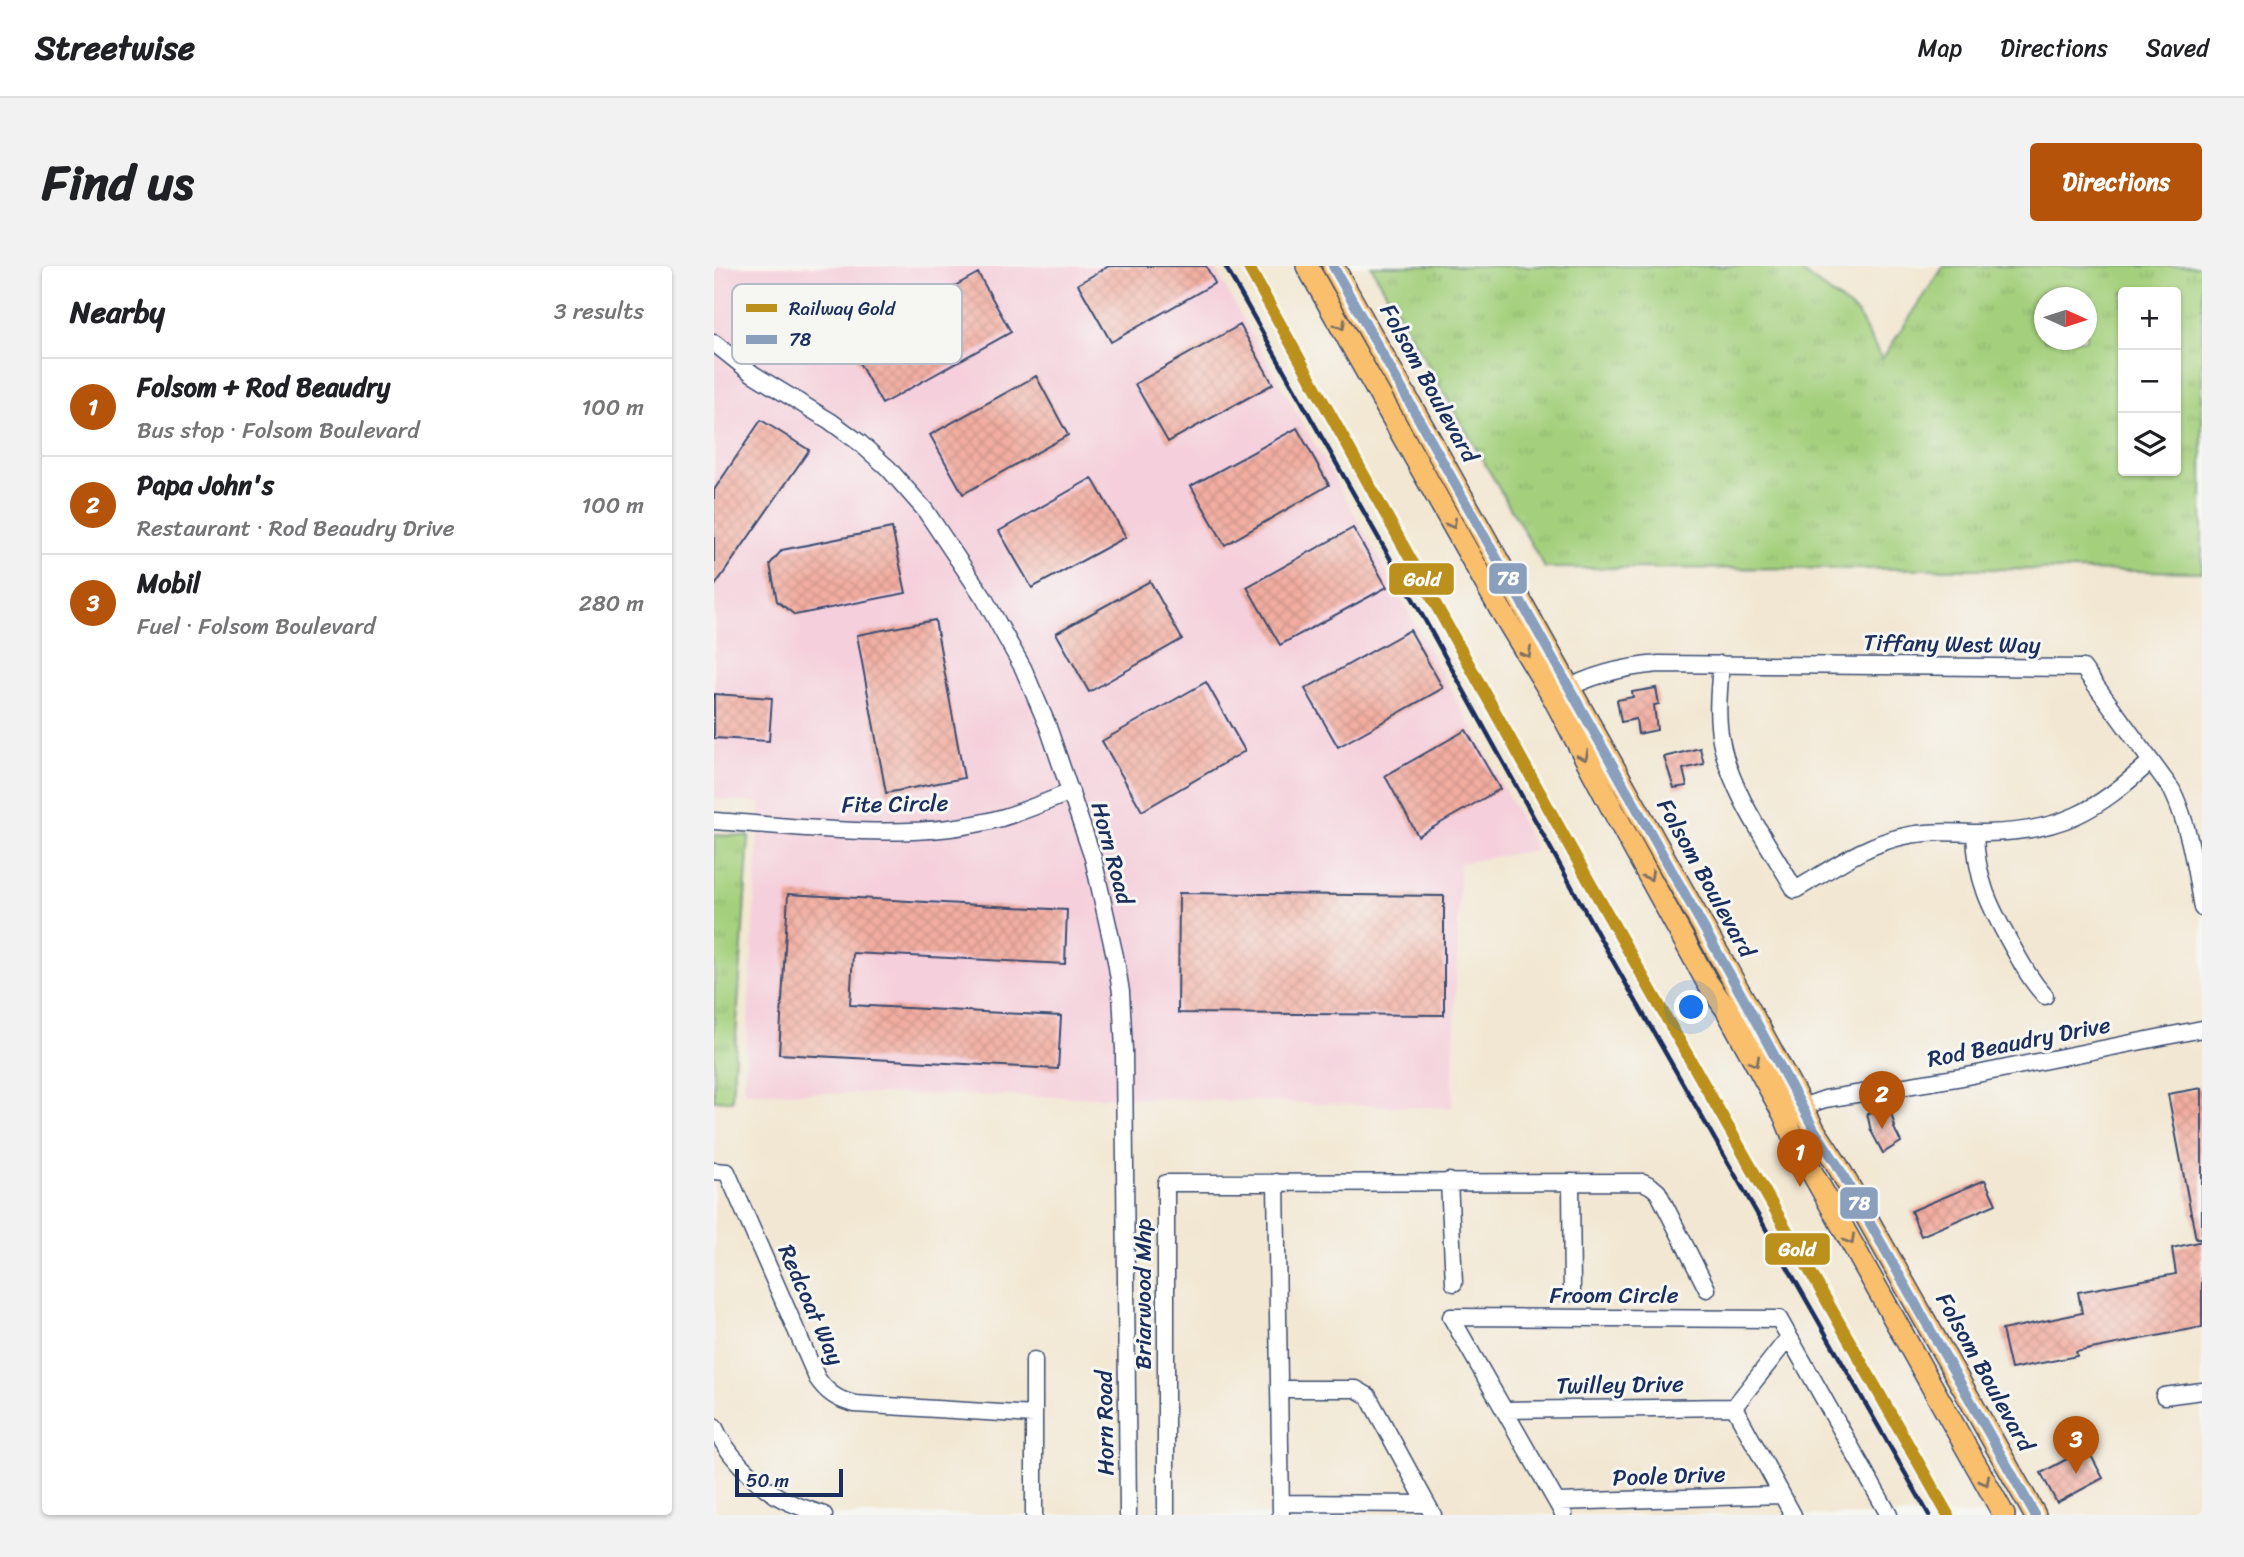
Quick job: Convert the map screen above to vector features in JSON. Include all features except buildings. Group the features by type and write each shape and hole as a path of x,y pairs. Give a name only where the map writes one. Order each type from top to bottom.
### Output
{"main road":[{"name":"Folsom Boulevard","path":"1307,266 1500,608 1561,692"},
{"name":"Folsom Boulevard","path":"1333,266 1561,692 1793,1110 1815,1131 1836,1163 2035,1515"},
{"name":"Folsom Boulevard","path":"1793,1110 1795,1142 2004,1515"},
{"path":"1932,1384 1948,1392 1976,1438 1987,1448 2000,1454"}],"street":[{"name":"Horn Road","path":"714,343 732,357"},
{"name":"Horn Road","path":"740,364 860,443 914,496 984,598 1023,668 1047,724 1071,792 1093,858 1121,992 1124,1050 1128,1515"},
{"name":"Tiffany West Way","path":"1561,692 1583,680 1636,666 1721,664 2083,668 2172,790 2189,833 2202,908"},
{"path":"1721,664 1718,712 1720,738 1731,775 1795,890 1866,849 1906,835 2013,833 2071,819 2107,800 2151,761"},
{"name":"Fite Circle","path":"714,821 863,830 928,830 1000,818 1071,792"},
{"path":"1975,833 1979,876 1989,906 2031,979 2045,996"},
{"name":"Rod Beaudry Drive","path":"1793,1110 1825,1099 1952,1078 2202,1029"},
{"name":"Redcoat Way","path":"714,1171 727,1171 817,1378 831,1394 841,1401 855,1404 1034,1415"},
{"path":"1449,1181 1454,1283"},
{"path":"1276,1182 1279,1389 1281,1509 1430,1509 1368,1396 1363,1392 1356,1389 1279,1389"},
{"path":"1571,1182 1572,1293"},
{"name":"Briarwood Mhp","path":"1166,1515 1166,1183 1643,1182 1658,1192 1707,1289"},
{"name":"Froom Circle","path":"1561,1508 1451,1317 1779,1319 1889,1515"},
{"path":"1789,1337 1734,1407 1793,1515"},
{"path":"1034,1360 1034,1515"},
{"path":"2164,1396 2202,1391"},
{"name":"Twilley Drive","path":"1505,1410 1734,1407"},
{"path":"714,1426 728,1449 755,1479 776,1496 824,1515"},
{"name":"Poole Drive","path":"1561,1508 1782,1495"}],"shaded area":[{"path":"714,266 1213,266 1362,527 1536,850 1460,863 1452,1108 1147,1098 744,1092 760,803 714,800"}],"green space":[{"path":"1371,266 1794,266 1857,313 1882,359 1944,266 2202,266 2202,572 1545,568"},
{"path":"714,835 749,836 732,1101 714,1100"}],"railway":[{"path":"1225,266 1605,947 1929,1515"}],"rail line":[{"name":"Gold","path":"1248,266 1590,883 1948,1515"}],"transit line":[{"name":"78","path":"1333,266 1815,1131 1836,1163 2035,1515"}],"place":[{"name":"Papa John's","path":"1882,1129"},
{"name":"Folsom + Rod Beaudry","path":"1800,1187"},
{"name":"Mobil","path":"2076,1474"}]}
